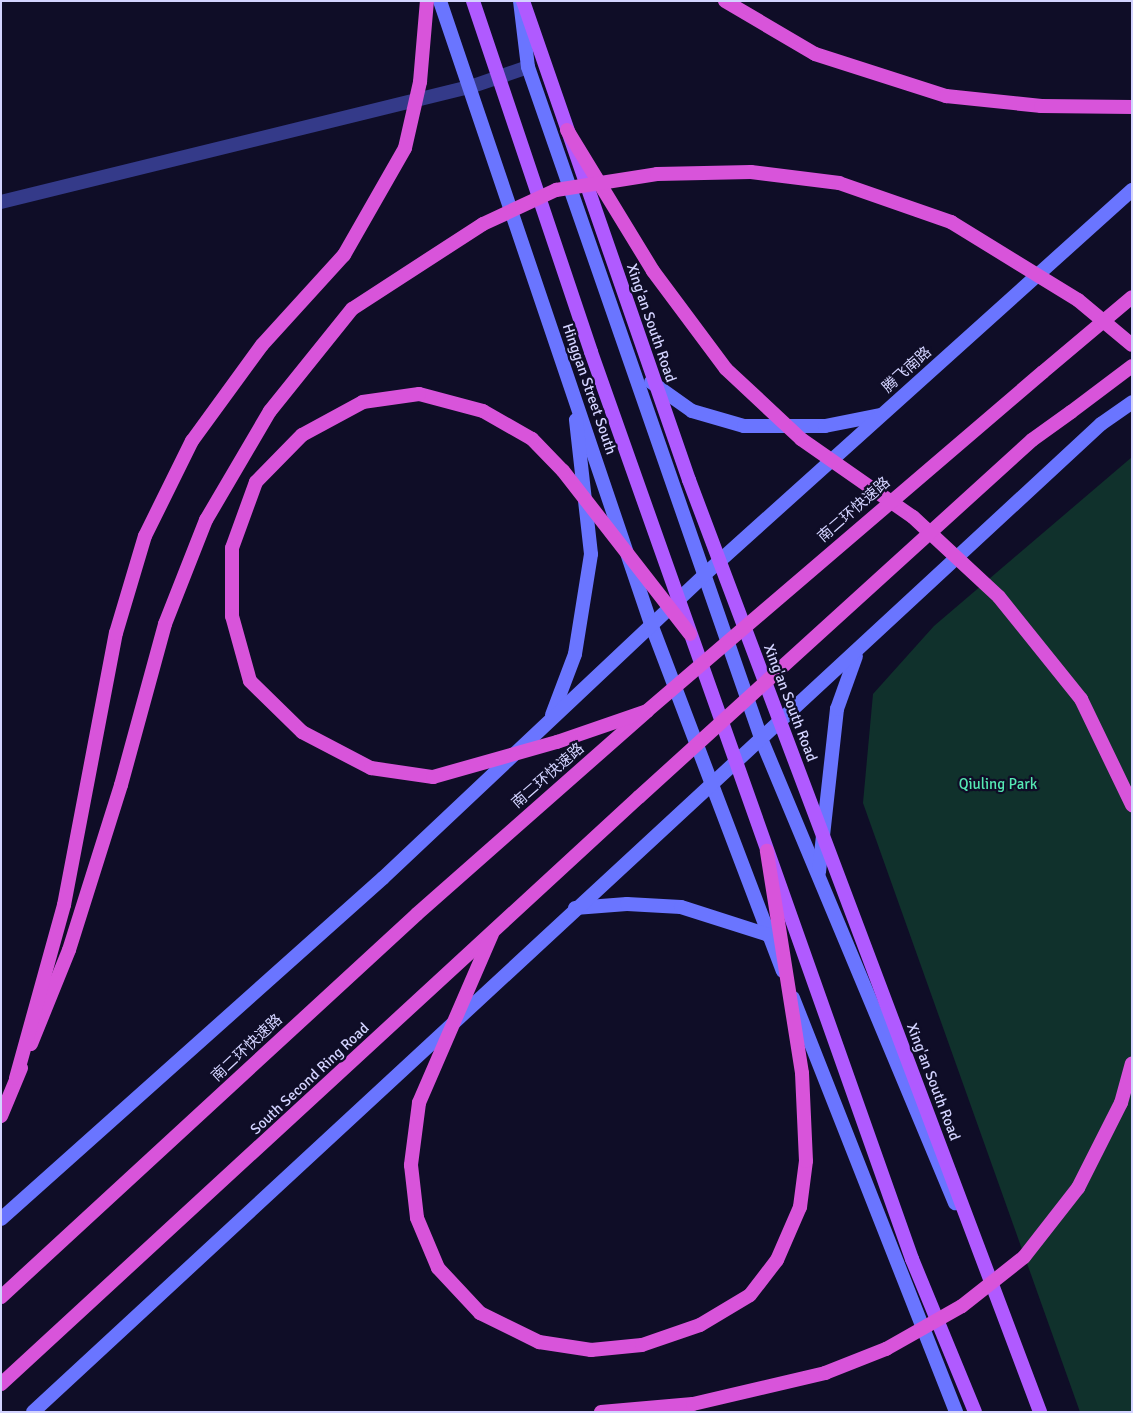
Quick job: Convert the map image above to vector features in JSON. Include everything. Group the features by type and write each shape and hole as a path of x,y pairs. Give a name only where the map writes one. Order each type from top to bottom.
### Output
{"highway":[{"path":"16,1078 64,905 116,633 145,536 192,441 262,345 344,255 405,148 420,82 426,1"},
{"path":"725,1 815,54 946,96 1041,106 1132,107"},
{"path":"567,130 653,271 726,370 801,439 912,517 999,597 1081,699 1132,805"},
{"path":"1,1116 69,950 121,785 164,624 206,520 270,411 360,304 483,224 556,190 657,174 751,172 839,182 951,222 1078,300 1132,345"},
{"name":"南二环快速路","path":"1,1297 417,914 648,711 1132,297"},
{"name":"South Second Ring Road","path":"1,1384 639,797 1032,440 1132,366"},
{"path":"648,711 557,742 433,777 371,768 302,732 250,681 232,616 232,548 256,482 302,435 363,402 420,394 483,411 532,439 563,471 690,634"},
{"path":"492,934 420,1103 411,1165 417,1218 438,1268 480,1313 539,1342 591,1350 642,1344 700,1325 750,1295 777,1260 800,1207 806,1160 802,1073 767,851"},
{"path":"601,1412 693,1404 825,1373 886,1349 962,1306 1024,1257 1078,1188 1121,1102 1132,1063"}],"main road":[{"name":"Hinggan Street South","path":"440,1 651,624 710,787 956,1412"},
{"path":"473,1 690,634 767,851 912,1258 974,1412"},
{"path":"521,1 528,67 762,741 1041,1412"},
{"name":"Xing'an South Road","path":"521,1 689,480 1041,1412"},
{"name":"腾飞南路","path":"1,1219 383,878 704,575 1132,190"},
{"path":"632,369 692,411 744,426 825,426 881,415"},
{"path":"551,718 576,654 591,554 574,394"},
{"path":"33,1412 575,908 762,741 1100,424 1132,402"},
{"path":"818,876 837,709 857,652"},
{"path":"575,908 627,904 681,907 769,935"}],"street":[{"path":"1,202 470,87 528,67"}],"green space":[{"name":"Qiuling Park","path":"1132,457 1132,1412 1080,1412 863,803 873,694 934,626"}]}
